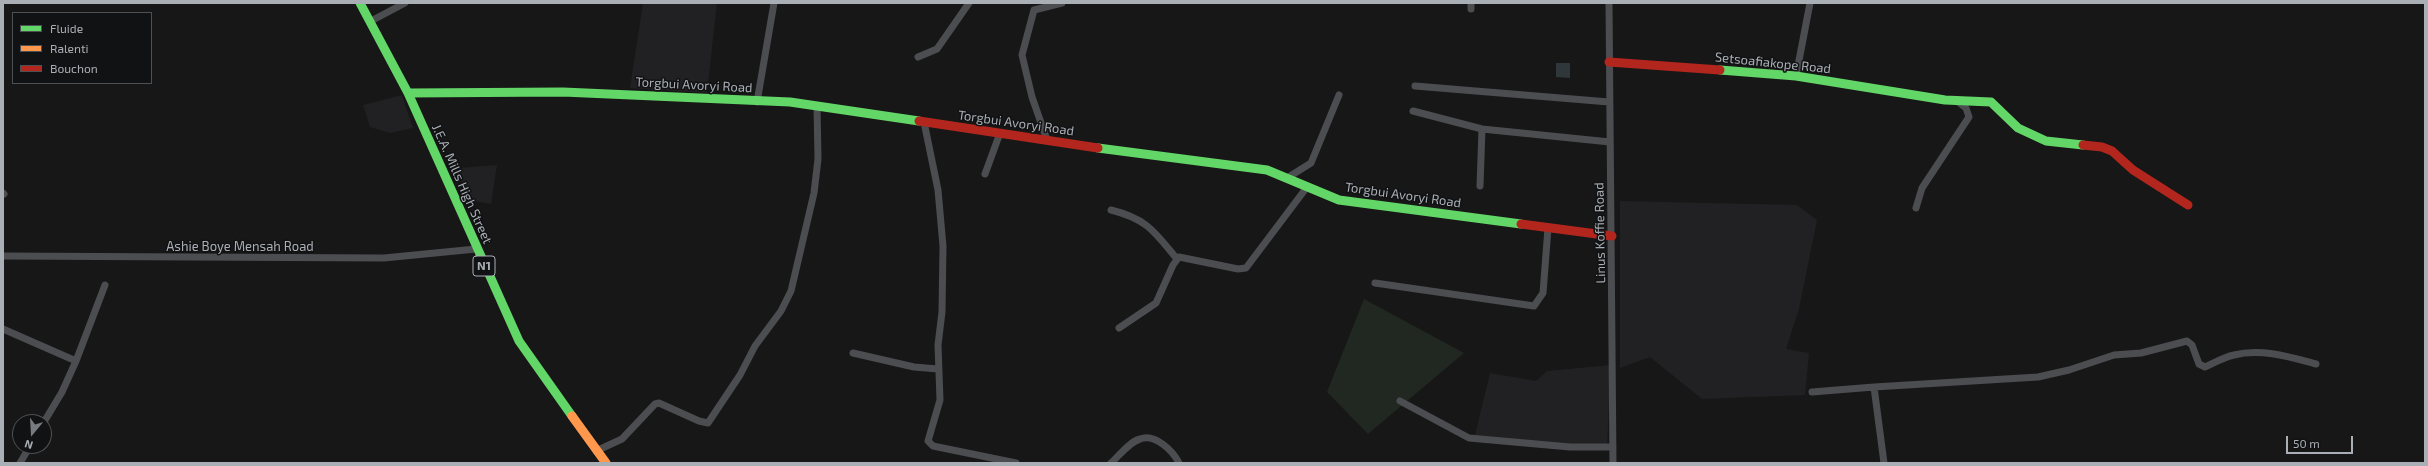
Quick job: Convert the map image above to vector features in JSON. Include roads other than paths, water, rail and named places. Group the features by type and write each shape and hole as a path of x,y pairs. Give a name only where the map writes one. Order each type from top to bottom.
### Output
{"main road":[{"name":"N1","path":"360,3 371,21"},
{"name":"J.E.A. Mills High Street","path":"371,21 408,94 476,249 519,341 606,463"},
{"name":"Setsoafiakope Road","path":"1609,62 1796,76 1957,101 1991,102 2018,128 2046,141 2102,147 2112,151 2134,170 2188,205"},
{"name":"Torgbui Avoryi Road","path":"408,94 563,92 757,102 790,102 1000,134 1267,170 1339,200 1612,236"}],"street":[{"path":"371,21 405,3"},
{"path":"757,102 774,3"},
{"path":"918,57 937,49 969,3"},
{"path":"1047,140 1032,97 1022,55 1032,7 1062,3"},
{"name":"Linus Koffie Road","path":"1609,3 1613,463"},
{"path":"1796,76 1810,3"},
{"path":"1415,86 1609,102"},
{"path":"1287,178 1311,163 1339,95"},
{"path":"1916,208 1922,188 1969,117 1966,108 1957,101"},
{"path":"596,451 622,439 655,404 659,403 699,421 708,423 740,375 755,346 781,311 791,291 814,193 818,159 817,106"},
{"path":"1413,111 1482,130 1610,142"},
{"path":"924,122 938,190 942,246 942,312 938,369 940,400 928,434 930,444 1016,463"},
{"path":"1480,186 1482,130"},
{"path":"985,174 1000,134"},
{"path":"1119,328 1156,303 1177,259 1184,257 1238,269 1246,268 1307,187"},
{"path":"1111,210 1141,220 1156,234 1177,259"},
{"path":"1375,283 1534,306 1543,293 1548,228"},
{"name":"Ashie Boye Mensah Road","path":"3,256 384,258 476,249"},
{"path":"49,414 62,392 76,361 104,285"},
{"path":"3,329 76,361"},
{"path":"1812,392 2038,377 2069,370 2114,355 2142,352 2188,341 2192,345 2199,364 2205,367 2234,355 2262,352 2287,356 2316,364"},
{"path":"853,353 914,368 938,369"},
{"path":"1874,387 1884,463"},
{"path":"1400,401 1469,438 1570,447 1613,447"},
{"path":"1111,463 1138,439 1144,437 1170,449 1179,463"},
{"path":"20,463 25,454"}]}
